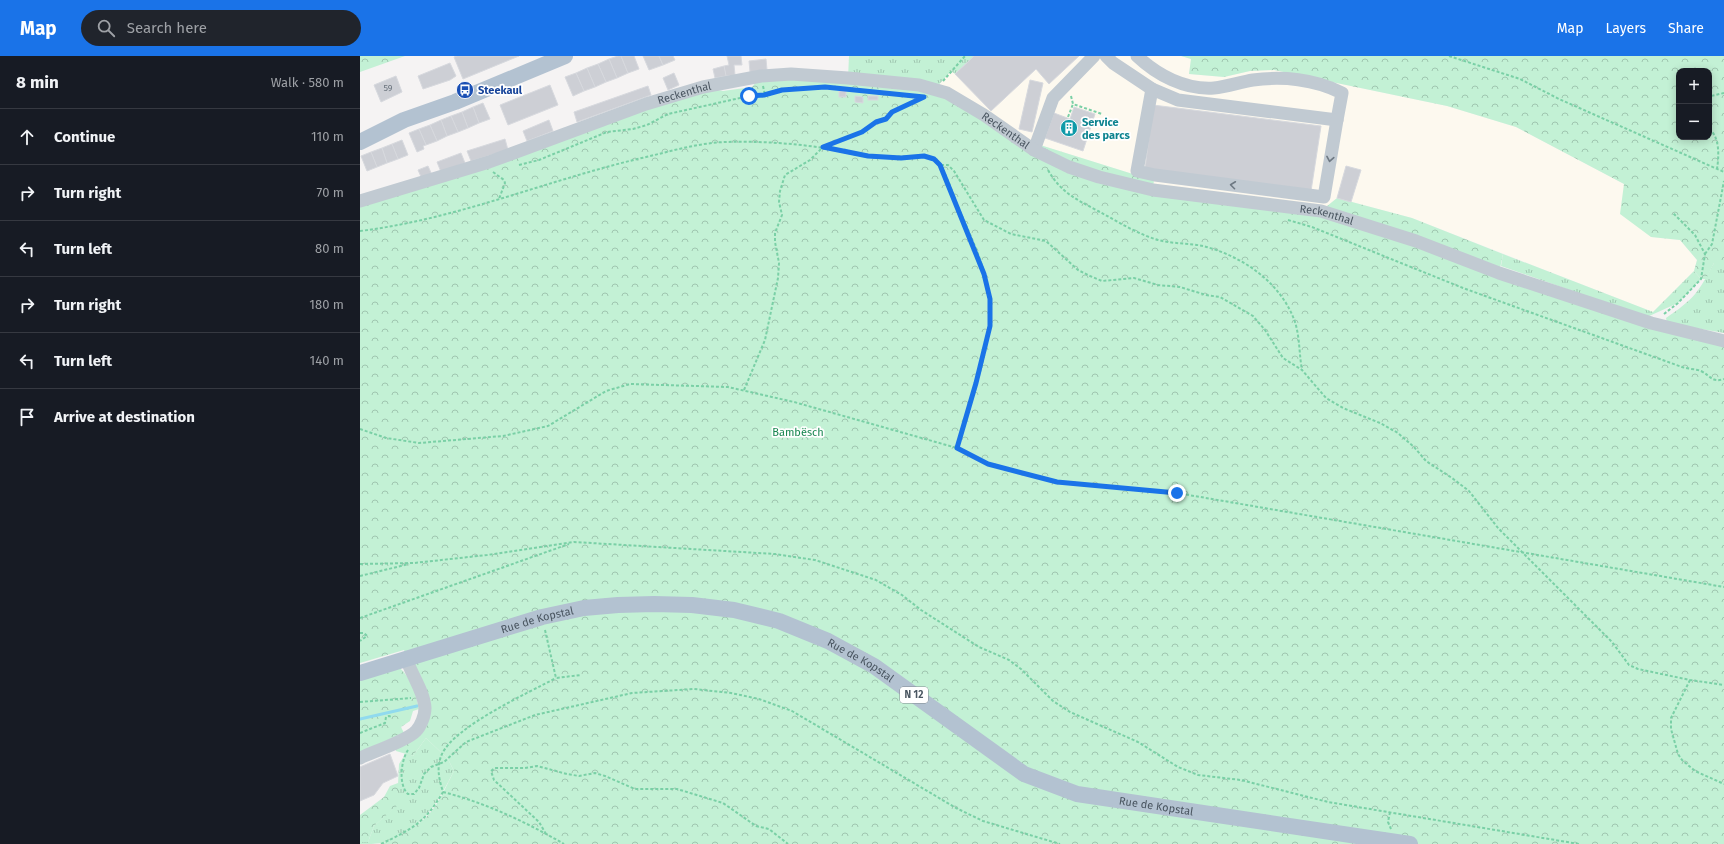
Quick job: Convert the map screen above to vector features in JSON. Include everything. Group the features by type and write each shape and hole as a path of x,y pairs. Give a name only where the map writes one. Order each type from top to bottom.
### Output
{"main road":[{"path":"360,142 404,120 455,102 565,56"},
{"name":"Rue de Kopstal","path":"360,673 542,617 590,608 654,604 692,605 734,610 779,621 828,641 874,666 1024,774 1058,788 1076,794 1410,844"}],"street":[{"path":"1034,150 1053,98 1094,56"},
{"path":"1106,56 1112,62 1152,89 1178,100 1337,120"},
{"path":"1137,56 1161,75 1183,84 1213,88 1252,80 1271,78 1316,82 1342,92 1321,211"},
{"name":"Reckenthal","path":"360,201 490,162 646,104 703,87 761,76 791,74 919,85 947,94 984,115 1034,150 1069,167 1099,177 1153,190 1321,211 1416,241 1499,273 1651,323 1724,341"},
{"path":"1152,89 1137,171 1324,197"},
{"path":"1177,193 1179,178"},
{"path":"360,758 416,732 422,723 424,708 422,696 406,658"}],"path":[{"path":"935,89 965,56"},
{"path":"1449,56 1520,79 1660,145 1724,172"},
{"path":"1066,84 1073,104 1068,117"},
{"path":"514,166 539,160 607,132 633,129 647,125 668,114 749,96 764,95 782,90 811,88"},
{"path":"1712,96 1724,93"},
{"path":"744,390 765,340 778,278 775,237 782,215 779,202 780,191 786,175 810,160 823,147 862,132 876,122 886,119 892,112 924,97 918,96"},
{"path":"1073,104 1102,114"},
{"path":"1712,131 1714,133 1718,146 1717,169"},
{"path":"360,230 388,227 499,199 616,164 690,147 725,142 823,147 868,156 901,158 924,156 934,159 940,165 984,274 990,299 990,326 976,383 957,448"},
{"path":"940,165 948,165 954,170 979,213 991,224 1011,234 1046,241 1078,270 1102,281 1134,278 1158,285 1180,287 1220,297 1253,316 1265,330 1283,358 1302,370 1326,398 1343,408 1380,423 1398,433 1414,447 1426,461 1469,491 1522,553 1612,642 1629,665 1638,669 1690,680 1724,685"},
{"path":"1048,170 1056,184 1067,194 1130,228 1159,240 1202,246 1231,255 1250,265 1287,304 1295,322 1302,370"},
{"path":"487,175 500,171"},
{"path":"494,173 504,180 505,183 499,199"},
{"path":"1651,323 1678,303 1701,279 1705,254 1712,244 1724,181"},
{"path":"1673,213 1695,235 1705,254"},
{"path":"1282,218 1312,227 1463,288 1682,367 1701,372 1711,379 1718,381 1724,379"},
{"path":"360,429 386,438 419,442 503,436 548,426 606,391 630,384 728,387 744,390 957,448 988,464 1057,482 1177,493 1724,587"},
{"path":"360,618 574,542"},
{"path":"360,564 414,563 487,555 574,542 775,554 814,560 876,580 902,594 921,610 980,647 1009,660 1021,669 1053,701 1064,708 1138,742 1178,767 1198,775 1241,780 1328,802 1579,844"},
{"path":"360,576 414,563"},
{"path":"542,617 556,678"},
{"path":"360,633 364,633 367,636 360,641"},
{"path":"381,844 410,830 423,821 433,809 443,792 438,775 439,763 443,752 465,730 556,678 581,675"},
{"path":"1690,680 1671,718 1678,754 1682,760 1695,771 1724,784"},
{"path":"406,737 409,745 408,751 403,760 402,777 404,790 408,794 414,794 419,788 424,774 431,767 444,762 466,742 535,715 588,702 650,691 694,688 731,693 759,699 792,711 956,808 983,821 1021,834 1060,844"},
{"path":"360,702 422,696"},
{"path":"360,733 385,723 386,717 392,717"},
{"path":"546,834 540,822 494,780 491,771 500,766 525,768 537,766 579,776 595,773 635,789 677,789 723,803 756,826 769,828 788,844"},
{"path":"443,792 473,800 564,844"},
{"path":"1388,822 1390,812"}],"shaded area":[{"path":"974,56 1181,56 1191,59 1189,74 1224,77 1250,71 1274,70 1447,106 1516,127 1624,184 1651,237 1680,240 1697,260 1694,271 1653,312 1412,218 1337,198 1321,211 1153,190 1154,179 1136,175 1037,144 935,89 952,71 955,74"}],"green space":[{"path":"360,56 405,56 360,72"},
{"path":"849,56 974,56 955,74 951,71 935,89 848,78"},
{"path":"1181,56 1724,56 1724,263 1714,263 1706,279 1701,279 1694,271 1697,260 1680,240 1651,237 1620,214 1624,184 1516,127 1447,106 1274,70 1250,71 1224,77 1189,74 1191,59"},
{"name":"Bambësch","path":"761,76 919,85 1037,144 1136,175 1154,179 1153,189 1321,211 1337,198 1412,218 1503,254 1499,273 1724,341 1724,844 381,844 412,828 432,811 454,771 448,759 426,738 413,756 396,751 395,747 406,737 425,708 404,650 360,663 360,201 703,87 723,91 752,87"},
{"path":"1503,254 1653,312 1694,271 1701,279 1678,303 1647,317 1501,266"},
{"path":"1714,263 1724,263 1724,333 1667,323 1666,318 1683,306 1699,289"},
{"path":"400,668 408,677 413,687 419,709 413,711 410,721 401,727 404,733 360,752 360,680"},
{"path":"426,738 448,759 454,771 434,806 418,824 396,838 382,843 360,844 360,842 368,842 374,826 397,805 399,764 406,753 413,756"},
{"path":"398,783 398,805 374,826 368,842 360,842 360,815 384,797 390,786"}],"building":[{"path":"519,56 463,79 454,57"},
{"path":"621,56 628,73 617,78 609,59"},
{"path":"621,56 634,56 639,69 628,73"},
{"path":"643,56 659,56 663,65 649,70"},
{"path":"659,56 673,56 675,60 663,65"},
{"path":"727,56 741,56 742,65 734,65 735,75 726,76 724,66 729,65"},
{"path":"974,56 1079,56 1049,84 1036,69 991,111 955,74"},
{"path":"609,59 617,78 606,82 598,64"},
{"path":"766,59 767,70 750,72 749,61"},
{"path":"450,63 456,76 450,80 423,89 418,76"},
{"path":"598,64 606,82 595,87 587,68"},
{"path":"724,66 726,76 715,78 713,69"},
{"path":"587,68 595,87 584,91 576,73"},
{"path":"576,73 584,91 573,96 565,77"},
{"path":"674,73 679,85 668,90 663,78"},
{"path":"396,76 402,92 381,102 374,85"},
{"path":"1030,80 1043,83 1032,132 1019,129"},
{"path":"550,85 558,105 508,125 500,105"},
{"path":"648,86 651,95 577,122 574,112"},
{"path":"839,91 846,91 846,97 839,97"},
{"path":"855,96 863,97 863,103 855,102"},
{"path":"868,96 878,96 878,100 868,100"},
{"path":"483,103 490,119 479,123 473,107"},
{"path":"1153,105 1321,126 1311,191 1145,169"},
{"path":"473,107 479,123 468,128 462,112"},
{"name":"Service des parcs","path":"1074,107 1095,114 1083,151 1045,138 1054,113 1070,119"},
{"path":"462,112 468,128 458,132 451,116"},
{"path":"451,116 458,132 447,136 441,120"},
{"path":"441,120 447,136 437,141 430,125"},
{"path":"549,120 553,131 527,141 523,131"},
{"path":"430,125 437,141 426,145 419,129"},
{"path":"419,129 426,145 423,146 424,149 417,152 409,133"},
{"path":"505,139 508,150 471,161 467,151"},
{"path":"402,140 408,155 398,159 392,144"},
{"path":"392,144 398,159 387,163 382,148"},
{"path":"382,148 387,163 377,167 371,152"},
{"path":"371,152 377,167 367,171 361,156"},
{"path":"461,153 465,163 441,172 437,162"},
{"path":"428,166 432,175 422,179 418,170"},
{"path":"1346,166 1361,170 1351,202 1337,198"},
{"path":"390,754 398,776 383,783 374,795 360,801 360,767"}],"waterway":[{"path":"360,719 417,706"}],"place":[{"name":"Steekaul","path":"465,90"},
{"name":"Service des parcs","path":"1069,128"}],"route":[{"path":"749,96 764,95 782,90 825,87 845,88 853,91 899,93 924,97 892,112 886,119 876,122 862,132 823,147 868,156 901,158 924,156 934,159 940,165 984,274 990,299 990,326 976,383 957,448 988,464 1057,482 1177,493"}]}
